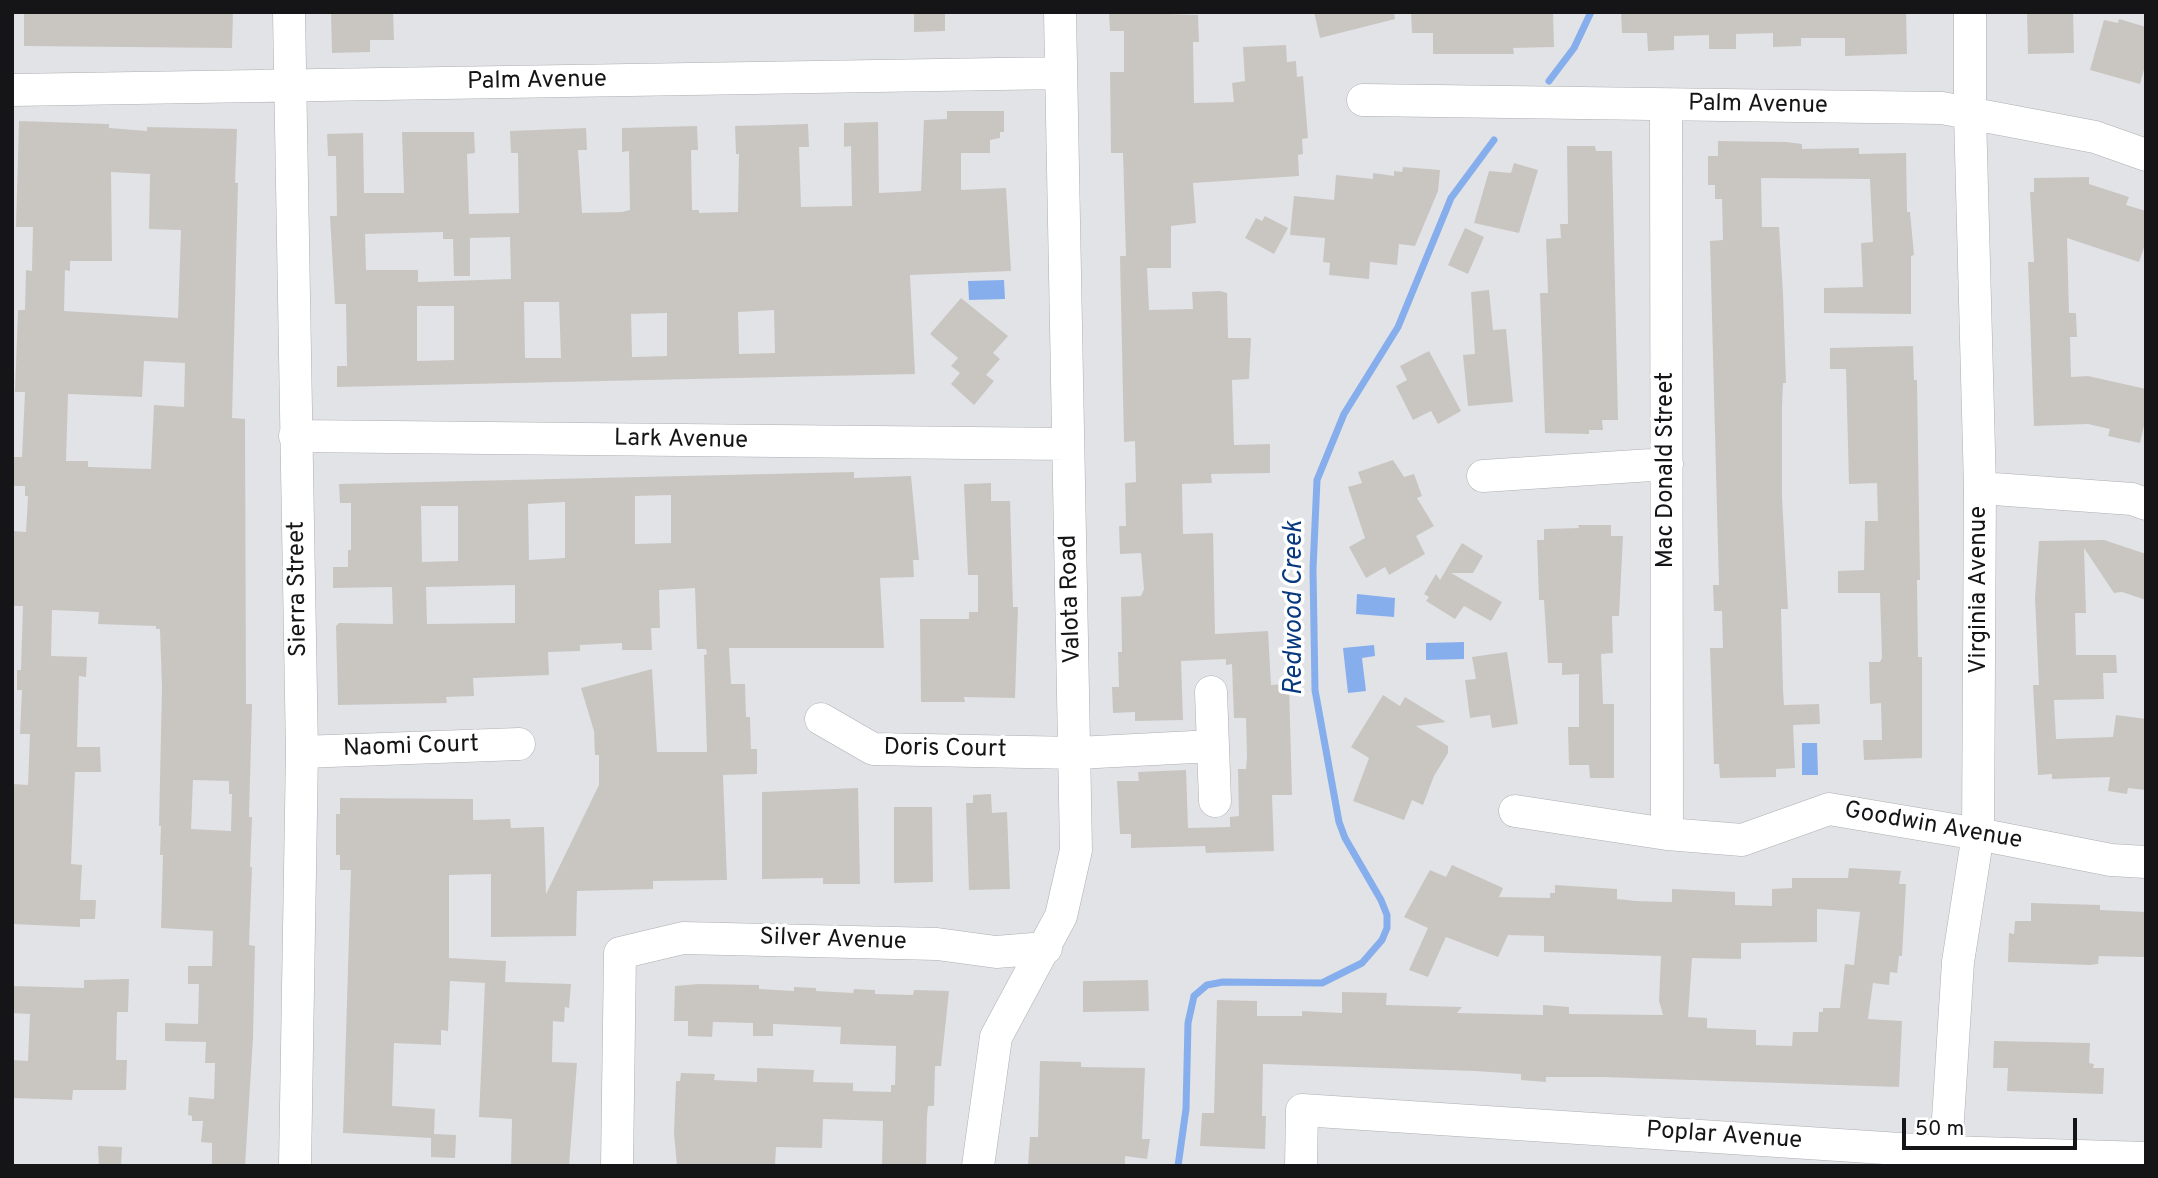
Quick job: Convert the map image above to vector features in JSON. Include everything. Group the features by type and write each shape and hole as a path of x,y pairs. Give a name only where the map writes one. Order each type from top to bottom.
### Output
{"street":[{"name":"Sierra Street","path":"289,12 302,752 295,1166"},
{"name":"Valota Road","path":"978,1166 996,1037 1061,916 1076,850 1077,753 1067,444 1060,12"},
{"name":"Virginia Avenue","path":"1946,1159 1958,962 1978,834 1980,488 1970,114 1970,12"},
{"name":"Palm Avenue","path":"12,90 1061,73"},
{"name":"Palm Avenue","path":"1363,100 1942,108 2095,136 2146,155"},
{"name":"Mac Donald Street","path":"1666,105 1667,834"},
{"name":"Lark Avenue","path":"295,436 1067,444"},
{"path":"1483,476 1667,464"},
{"path":"1980,488 2132,499 2146,504"},
{"path":"1211,692 1215,801"},
{"name":"Doris Court","path":"821,719 873,749 1077,753 1213,746"},
{"name":"Naomi Court","path":"302,752 519,744"},
{"name":"Goodwin Avenue","path":"1516,811 1667,834 1742,840 1829,809 2111,860 2146,862"},
{"name":"Silver Avenue","path":"617,1166 620,953 683,937 937,944 996,952 1046,948"},
{"name":"Poplar Avenue","path":"1301,1166 1302,1110 1946,1159 2146,1158"}],"water":[{"path":"1004,280 1005,299 969,300 968,281"},
{"path":"1357,594 1395,598 1394,617 1356,614"},
{"path":"1464,642 1464,659 1426,660 1426,643"},
{"path":"1374,645 1375,656 1362,658 1366,691 1348,693 1343,648"},
{"path":"1802,743 1817,743 1818,775 1802,775"}],"building":[{"path":"24,12 233,12 232,48 24,46"},
{"path":"331,12 393,12 394,40 370,40 370,52 332,53"},
{"path":"914,12 945,12 945,31 914,32"},
{"path":"1109,12 1198,15 1199,42 1193,42 1194,103 1234,102 1232,83 1245,81 1243,47 1286,45 1287,62 1296,61 1297,77 1303,76 1308,138 1302,139 1303,154 1298,155 1299,176 1193,183 1196,223 1171,226 1171,268 1147,268 1149,310 1193,309 1192,292 1220,291 1227,293 1228,338 1251,338 1249,379 1232,380 1234,445 1270,444 1270,473 1211,474 1212,483 1182,484 1183,534 1213,533 1215,634 1268,631 1271,685 1289,684 1292,795 1272,795 1274,851 1206,853 1205,846 1131,848 1131,834 1120,834 1117,781 1139,781 1138,772 1186,770 1188,828 1230,827 1230,817 1239,816 1238,769 1246,769 1247,757 1246,718 1234,718 1232,664 1226,665 1226,659 1181,661 1183,720 1135,721 1135,712 1113,713 1112,687 1119,687 1118,652 1122,652 1121,597 1141,596 1144,589 1141,553 1120,554 1119,526 1126,526 1125,483 1136,482 1135,441 1124,442 1120,256 1126,256 1123,153 1111,153 1110,72 1124,72 1124,31 1110,31"},
{"path":"1314,12 1394,12 1395,19 1320,38"},
{"path":"1411,12 1553,12 1554,47 1513,48 1514,54 1433,54 1433,33 1412,33"},
{"path":"1621,12 1906,12 1907,54 1845,56 1845,38 1801,38 1801,46 1773,47 1773,33 1736,34 1736,49 1709,49 1709,35 1674,36 1674,50 1648,51 1647,33 1622,33"},
{"path":"2027,12 2073,12 2074,53 2028,54"},
{"path":"2119,19 2146,27 2146,62 2140,84 2090,70 2104,20 2118,23"},
{"path":"947,111 1004,111 1004,132 1000,132 1000,138 990,140 990,153 961,153 961,190 1006,188 1011,271 910,275 915,374 337,387 337,366 347,366 346,304 335,304 330,216 337,216 336,156 328,156 327,134 363,133 364,193 404,193 402,132 474,132 475,153 467,154 469,214 519,213 518,153 511,153 510,131 586,128 587,150 578,150 582,213 630,210 629,151 622,152 622,128 697,126 698,150 691,150 692,210 699,210 699,213 738,212 739,154 736,154 735,126 808,124 809,147 799,147 801,207 852,206 851,146 844,147 844,123 878,122 879,193 921,191 924,120 947,119","holes":["443,232 443,239 453,239 454,276 470,276 470,238 510,237 511,279 418,282 418,270 366,270 365,234","524,302 559,302 561,358 525,358","417,306 454,306 454,360 417,361","774,310 775,353 739,354 738,312","667,313 667,356 632,357 631,314"]},
{"path":"19,121 109,124 109,128 147,131 147,127 237,129 232,418 245,419 246,704 252,704 249,945 255,946 253,1038 245,1166 212,1166 212,1143 201,1142 203,1121 192,1121 192,1116 188,1115 189,1097 214,1099 215,1063 205,1063 206,1042 165,1041 165,1023 198,1024 199,984 188,984 188,966 212,966 213,931 161,928 163,855 160,855 159,826 162,687 160,629 156,629 156,626 98,624 99,612 52,610 51,656 87,657 86,677 79,676 77,747 100,747 101,772 75,772 71,864 82,865 80,900 96,900 95,919 80,919 80,927 12,924 12,784 28,785 30,734 20,734 22,690 17,690 17,670 21,670 23,606 12,606 12,531 26,532 28,496 25,496 25,486 12,486 12,457 22,457 25,392 15,392 18,310 25,310 26,270 32,271 33,227 16,227","holes":["111,172 150,174 149,229 181,230 178,318 64,311 65,270 70,271 70,261 112,261","144,361 185,363 184,407 154,405 151,469 88,467 88,461 66,461 68,394 142,397","193,780 229,781 229,794 232,794 231,831 191,829"]},
{"path":"1718,141 1786,142 1802,144 1802,149 1859,148 1859,154 1906,153 1907,212 1910,212 1914,255 1911,256 1911,314 1824,313 1824,288 1863,287 1861,243 1873,242 1870,179 1761,178 1762,227 1779,227 1783,293 1786,383 1783,383 1782,407 1782,497 1788,609 1781,609 1784,705 1819,704 1820,724 1793,725 1795,768 1776,769 1776,777 1720,778 1719,764 1714,764 1710,648 1723,648 1722,611 1714,611 1713,585 1719,585 1710,241 1723,240 1722,199 1715,199 1715,185 1708,185 1708,156 1718,156"},
{"path":"1567,146 1595,146 1596,151 1612,151 1618,420 1602,420 1603,430 1589,430 1589,434 1545,433 1540,293 1548,293 1546,239 1561,238 1560,224 1568,224"},
{"path":"1514,163 1538,170 1519,233 1474,223 1489,171 1511,173"},
{"path":"1403,167 1440,170 1438,191 1415,246 1399,244 1397,265 1370,262 1369,279 1329,275 1330,263 1323,262 1325,238 1290,235 1294,196 1334,200 1336,175 1373,179 1373,173 1394,176 1394,171 1402,172"},
{"path":"2089,177 2089,184 2129,197 2126,205 2146,211 2146,242 2139,262 2067,238 2069,313 2076,313 2077,337 2070,337 2071,377 2088,376 2146,389 2146,417 2140,443 2108,436 2110,429 2088,424 2034,426 2028,262 2034,262 2030,192 2034,192 2034,178"},
{"path":"1265,216 1288,228 1274,254 1245,238 1256,218 1262,221"},
{"path":"1465,228 1484,237 1468,274 1448,265"},
{"path":"1489,290 1493,330 1506,329 1513,402 1468,406 1463,355 1475,354 1471,292"},
{"path":"961,298 1008,336 993,353 1000,359 986,375 994,381 974,405 951,384 960,373 951,366 958,358 930,334"},
{"path":"1913,346 1914,380 1917,380 1920,580 1917,580 1918,657 1922,657 1922,758 1864,760 1863,740 1882,740 1881,703 1870,704 1869,662 1880,662 1882,658 1880,593 1838,593 1838,571 1864,570 1865,521 1878,521 1877,483 1849,484 1846,369 1830,369 1830,348"},
{"path":"1429,351 1461,411 1438,424 1431,411 1413,420 1396,386 1407,380 1400,366"},
{"path":"1393,460 1404,477 1414,474 1422,496 1417,498 1434,526 1416,536 1425,554 1389,575 1385,567 1366,578 1349,547 1365,538 1348,487 1362,483 1358,472"},
{"path":"854,472 854,478 911,476 919,560 913,560 914,577 880,578 884,648 729,648 731,684 745,684 746,717 750,717 751,749 757,749 757,774 723,775 727,880 653,881 653,889 577,891 576,936 491,937 491,874 449,875 449,958 506,961 505,982 571,984 569,1008 565,1007 564,1022 553,1021 552,1062 577,1063 569,1166 511,1166 512,1119 479,1117 485,983 450,981 448,1031 441,1030 441,1045 394,1043 392,1106 435,1109 434,1134 456,1135 455,1158 431,1157 431,1138 343,1133 351,870 340,870 340,855 336,855 336,814 340,814 340,798 473,799 473,820 510,819 511,828 544,827 546,894 599,785 599,755 595,755 594,731 581,688 652,669 657,752 707,752 704,655 707,654 706,649 697,649 695,588 659,590 660,628 651,628 652,650 622,650 622,643 580,645 580,651 548,652 549,675 473,678 474,696 446,697 447,703 338,705 336,626 339,623 393,624 392,587 333,588 333,567 348,567 348,550 351,550 351,503 340,503 339,484","holes":["671,495 671,543 635,544 635,496","565,502 565,558 529,560 528,504","421,506 458,506 458,561 422,562","515,585 515,623 427,624 426,587"]},
{"path":"991,483 991,501 1010,501 1013,607 1018,607 1015,698 964,697 965,702 921,702 920,619 969,619 969,612 978,612 978,575 968,575 964,484"},
{"path":"1578,525 1611,525 1611,536 1623,536 1619,616 1612,616 1613,653 1601,654 1603,704 1614,704 1614,778 1590,778 1589,765 1569,765 1568,727 1579,727 1579,674 1562,675 1562,663 1548,663 1544,600 1539,600 1537,540 1544,540 1544,529 1579,528"},
{"path":"2104,540 2146,554 2146,600 2122,592 2114,593 2084,548 2086,613 2075,613 2076,655 2116,655 2117,673 2103,673 2104,699 2054,700 2056,739 2113,737 2116,715 2146,719 2146,790 2128,788 2127,794 2108,791 2110,777 2052,779 2052,774 2038,775 2033,685 2039,685 2035,598 2039,541"},
{"path":"1462,543 1483,556 1473,573 1451,573 1502,602 1491,621 1464,606 1455,619 1426,601 1429,597 1424,594 1436,574 1440,580"},
{"path":"1507,652 1518,724 1492,728 1490,715 1470,718 1465,680 1476,679 1472,657"},
{"path":"1383,695 1400,706 1405,697 1446,722 1416,726 1448,746 1448,753 1434,776 1423,805 1412,800 1404,820 1353,801 1369,758 1351,747"},
{"path":"858,788 860,884 823,884 823,878 762,879 762,792"},
{"path":"991,794 992,813 1007,812 1010,889 969,890 966,803 973,803 973,795"},
{"path":"894,807 932,807 933,882 894,883"},
{"path":"1452,865 1503,888 1499,897 1550,898 1550,893 1555,893 1555,885 1617,889 1617,899 1636,901 1672,902 1672,889 1735,892 1735,905 1772,906 1772,889 1792,888 1792,878 1848,878 1849,868 1901,871 1899,884 1906,884 1902,956 1899,956 1897,973 1890,972 1889,985 1873,983 1868,1019 1902,1021 1899,1087 1603,1077 1546,1077 1546,1082 1521,1080 1521,1074 1475,1071 1263,1064 1262,1116 1266,1116 1265,1149 1200,1146 1202,1113 1214,1113 1217,1000 1257,1001 1257,1016 1302,1016 1302,1011 1342,1013 1342,992 1387,993 1386,1005 1462,1007 1457,1013 1543,1015 1543,1005 1569,1007 1569,1014 1663,1015 1659,1001 1661,956 1544,952 1544,936 1508,935 1498,957 1446,937 1428,977 1409,970 1428,928 1404,917 1430,870 1446,877","holes":["1817,909 1860,912 1854,965 1845,964 1840,1008 1823,1008 1823,1012 1819,1012 1818,1032 1793,1032 1792,1046 1756,1045 1756,1030 1707,1028 1707,1018 1688,1017 1692,958 1741,959 1741,943 1817,942"]},
{"path":"2031,903 2100,905 2100,910 2146,912 2146,957 2099,956 2098,964 2090,965 2008,962 2009,933 2014,934 2015,921 2031,921"},
{"path":"129,979 128,1012 117,1012 116,1060 127,1060 126,1090 73,1090 72,1100 12,1098 12,1060 28,1061 30,1014 12,1013 12,986 84,988 84,980"},
{"path":"1148,980 1149,1011 1083,1012 1083,981"},
{"path":"759,985 759,989 794,991 794,987 853,993 854,989 875,990 875,994 913,995 914,990 949,991 941,1066 935,1066 934,1106 928,1106 926,1166 882,1166 883,1121 823,1119 822,1148 776,1147 775,1166 677,1166 674,1133 676,1081 680,1081 681,1073 715,1074 714,1080 757,1082 757,1068 814,1070 813,1082 853,1083 853,1091 891,1092 891,1085 895,1085 896,1046 840,1044 841,1027 773,1024 773,1036 753,1036 753,1023 713,1022 712,1037 688,1036 688,1021 674,1021 675,986"},
{"path":"1994,1041 2090,1043 2089,1063 2094,1064 2093,1068 2104,1068 2103,1094 2007,1091 2008,1068 1993,1068"},
{"path":"1040,1061 1081,1062 1081,1067 1145,1068 1142,1139 1150,1139 1147,1159 1125,1156 1125,1166 1028,1166 1030,1137 1038,1137"},
{"path":"98,1146 122,1147 121,1166 99,1166"}],"waterway":[{"name":"Redwood Creek","path":"1549,81 1574,48 1591,12"},
{"name":"Redwood Creek","path":"1178,1166 1186,1109 1188,1023 1194,996 1207,985 1223,982 1322,983 1362,963 1382,940 1387,928 1387,915 1381,900 1345,838 1339,822 1315,690 1313,569 1317,480 1344,414 1398,327 1451,198 1494,140"}]}
